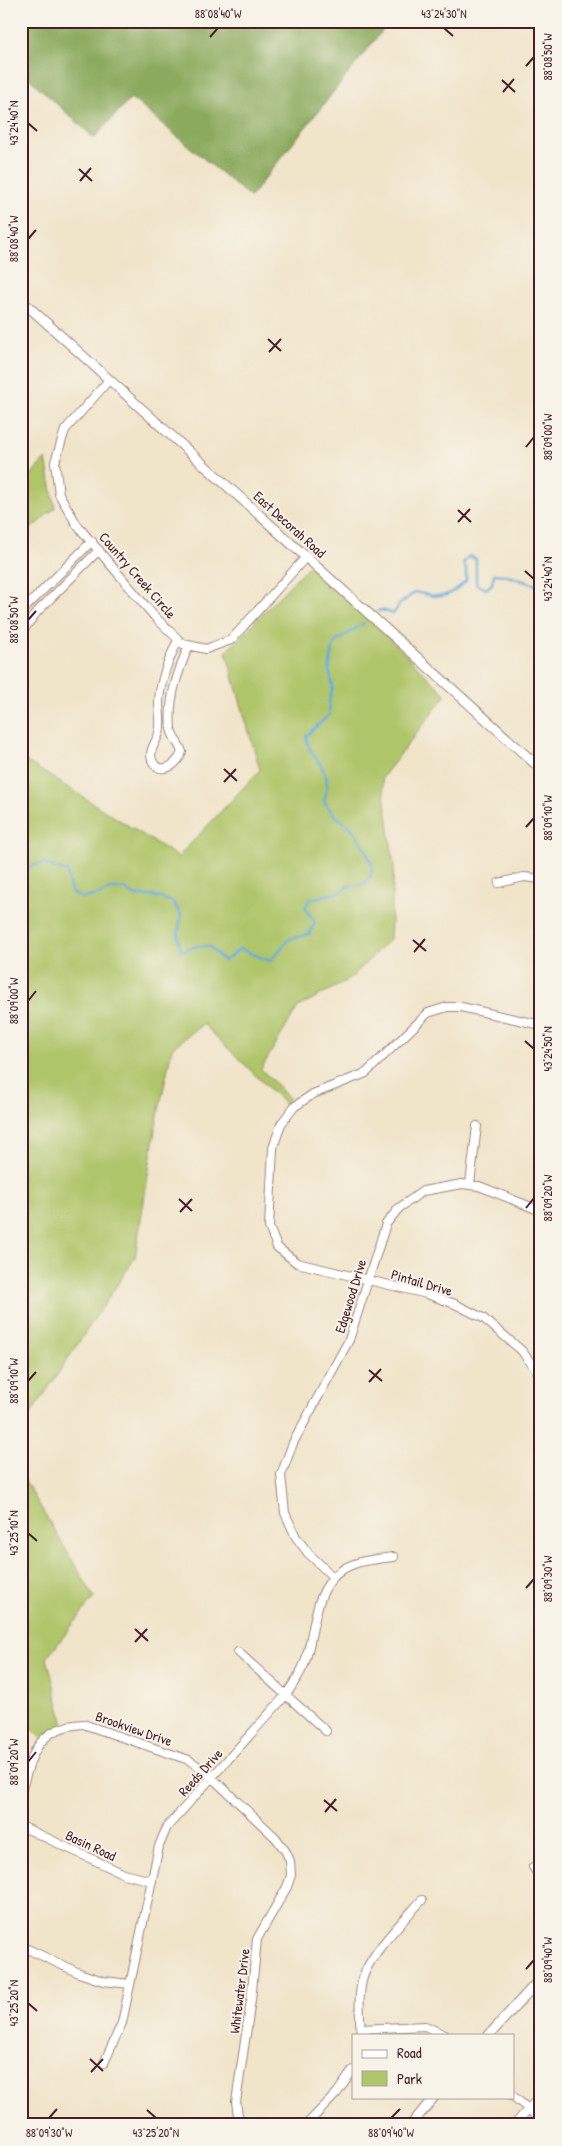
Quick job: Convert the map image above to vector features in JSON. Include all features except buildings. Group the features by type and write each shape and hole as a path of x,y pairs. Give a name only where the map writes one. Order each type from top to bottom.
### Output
{"street":[{"name":"East Decorah Road","path":"21,300 541,769"},
{"name":"Country Creek Circle","path":"108,380 65,430 56,462 59,494 78,525 154,616 178,640 189,646 206,649 231,640 306,557"},
{"path":"21,612 92,541"},
{"path":"21,633 36,613 99,550"},
{"path":"178,640 163,678 159,702 159,734 151,749 152,758 157,766 166,769 174,766 180,760 182,752 171,728 172,700 174,683 189,646"},
{"path":"21,645 23,659 21,663"},
{"path":"499,883 524,877 541,879"},
{"name":"Pintail Drive","path":"541,1025 461,1007 447,1007 428,1013 366,1073 313,1094 294,1107 281,1124 273,1148 268,1227 277,1247 297,1264 427,1294 455,1304 483,1318 521,1350 541,1376"},
{"path":"470,1184 477,1126"},
{"name":"Edgewood Drive","path":"333,1577 308,1553 296,1537 285,1514 281,1475 293,1443 349,1340 386,1224 399,1208 423,1191 462,1184 470,1184 541,1211"},
{"path":"333,1577 342,1570 357,1564 394,1557"},
{"name":"Reeds Drive","path":"104,2064 122,2023 159,1846 168,1827 286,1695 298,1677 305,1662 321,1597 333,1577"},
{"path":"238,1652 326,1731"},
{"name":"Brookview Drive","path":"21,1792 34,1752 43,1739 64,1725 82,1724 189,1760 212,1778"},
{"name":"Whitewater Drive","path":"212,1778 276,1838 290,1861 291,1875 287,1887 257,1939 251,2000 236,2102 238,2115 243,2125"},
{"name":"Basin Road","path":"21,1826 124,1874 152,1881"},
{"path":"533,1867 541,1878"},
{"path":"422,1900 378,1951 362,1979 360,1999 361,2032 425,2026 444,2034"},
{"path":"21,1946 79,1973 103,1981 130,1984"},
{"path":"491,2034 541,1978"},
{"path":"306,2125 337,2093 352,2071"},
{"path":"514,2125 541,2095"},
{"path":"514,2097 541,2120"},
{"path":"410,2125 433,2098"}],"green space":[{"path":"21,21 390,21 250,197 131,98 94,138 21,71"},
{"path":"46,459 55,508 21,537 22,504 26,485 37,468"},
{"path":"312,562 446,695 382,778 394,866 390,939 350,979 298,1007 261,1069 289,1098 285,1104 203,1024 172,1048 155,1130 135,1258 25,1423 21,1444 21,758 178,857 260,770 226,652"},
{"path":"21,1474 94,1597 47,1658 64,1725 43,1739 21,1721"}],"waterway":[{"path":"378,611 382,610 393,614 400,604 415,592 437,596 453,592 466,581 466,569 463,563 469,556 476,559 476,584 486,589 492,584 494,574 505,575 536,585 541,582"},
{"path":"21,866 25,868 43,863 67,872 71,892 82,898 99,895 110,889 125,889 136,896 153,896 173,902 181,915 178,936 181,951 198,946 209,946 224,961 240,949 270,961 289,939 309,934 315,922 305,908 310,899 341,892 348,886 365,884 371,875 372,865 365,848 352,828 333,814 324,801 327,787 326,778 307,743 306,736 330,714 329,701 333,687 329,670 334,643 364,623"}]}
